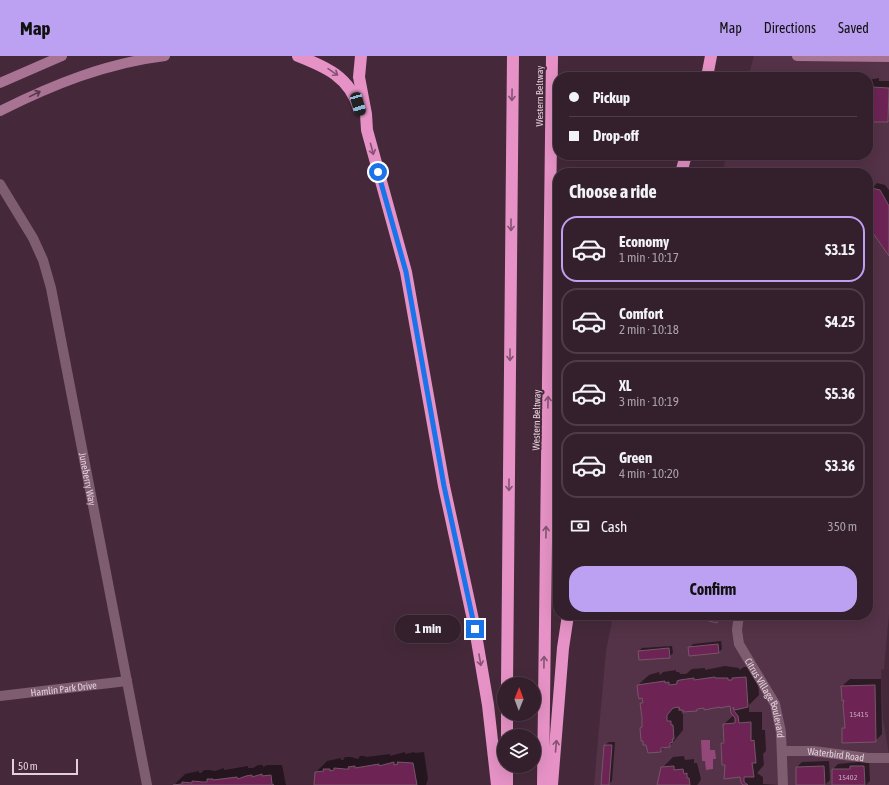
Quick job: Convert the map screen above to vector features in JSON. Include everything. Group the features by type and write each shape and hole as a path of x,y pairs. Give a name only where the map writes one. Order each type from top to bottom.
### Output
{"highway":[{"path":"298,56 329,69 341,78 354,96 367,130 406,272 444,486 475,629 488,705 497,785"},
{"path":"361,56 359,77 366,114 367,130"},
{"path":"507,677 513,56"},
{"name":"Western Beltway","path":"543,785 552,56"},
{"path":"708,72 711,56"},
{"path":"552,785 563,648 567,620"},
{"path":"506,785 507,773"}],"main road":[{"path":"0,83 62,56"},
{"path":"0,111 40,91 102,68 165,56"},
{"path":"797,56 889,57"}],"street":[{"name":"Juneberry Way","path":"0,184 33,238 43,260 52,288 148,785"},
{"name":"Citrus Village Boulevard","path":"738,620 737,630 739,644 775,704 781,732 783,785"},
{"name":"Hamlin Park Drive","path":"0,696 127,681"},
{"name":"Waterbird Road","path":"782,751 813,751 868,758 889,758"}],"shaded area":[{"path":"754,56 889,56 889,615 884,669 881,670 883,719 889,754 889,785 594,785 606,651 612,620 873,620 873,168 723,168 726,160 873,160 873,72 749,72"},
{"path":"701,740 710,740 710,750 715,750 716,759 713,759 713,769 706,770 705,761 702,761"}],"building":[{"path":"873,87 889,88 888,122 873,122"},
{"path":"873,188 880,190 889,206 889,256 873,233"},
{"path":"705,620 718,620 717,623"},
{"path":"718,644 719,653 689,656 688,647"},
{"path":"669,648 670,658 639,660 638,651"},
{"path":"715,677 728,678 728,680 732,680 732,678 746,677 748,707 735,710 733,707 738,716 739,723 751,722 751,741 754,740 756,763 752,763 754,777 744,777 744,782 748,785 743,785 741,783 740,777 724,779 725,765 722,765 721,743 724,743 723,724 735,723 735,718 731,713 730,706 704,710 704,708 697,709 697,711 683,712 683,710 680,710 679,707 673,708 667,715 667,721 671,721 671,725 673,725 674,739 672,739 673,742 670,743 670,747 661,748 661,752 648,753 646,745 643,745 643,741 641,741 640,728 642,727 642,718 640,703 643,703 642,698 639,699 637,685 665,681 665,683 669,682 669,685 677,684 677,681 680,680"},
{"path":"875,685 876,742 842,743 842,728 845,728 844,700 842,701 841,686"},
{"path":"604,745 612,745 609,785 601,785"},
{"path":"394,762 394,765 398,764 397,762 413,763 417,785 314,785 315,772 324,771 323,769 330,769 330,771 334,770 334,768 349,769 348,767 355,766 355,768 379,764 379,766"},
{"path":"674,766 674,770 683,769 684,774 687,773 687,778 689,778 690,785 657,785 661,767"},
{"path":"824,766 825,785 796,785 796,767"},
{"path":"850,766 864,766 865,785 832,785 832,769 850,769"},
{"path":"262,774 262,776 271,775 272,784 274,785 173,785 182,784 182,782 192,783 192,781 207,782 207,779 213,780 237,777 238,779 246,776 252,775 252,777"}],"route":[{"path":"378,172 406,272 444,486 475,629"}]}
